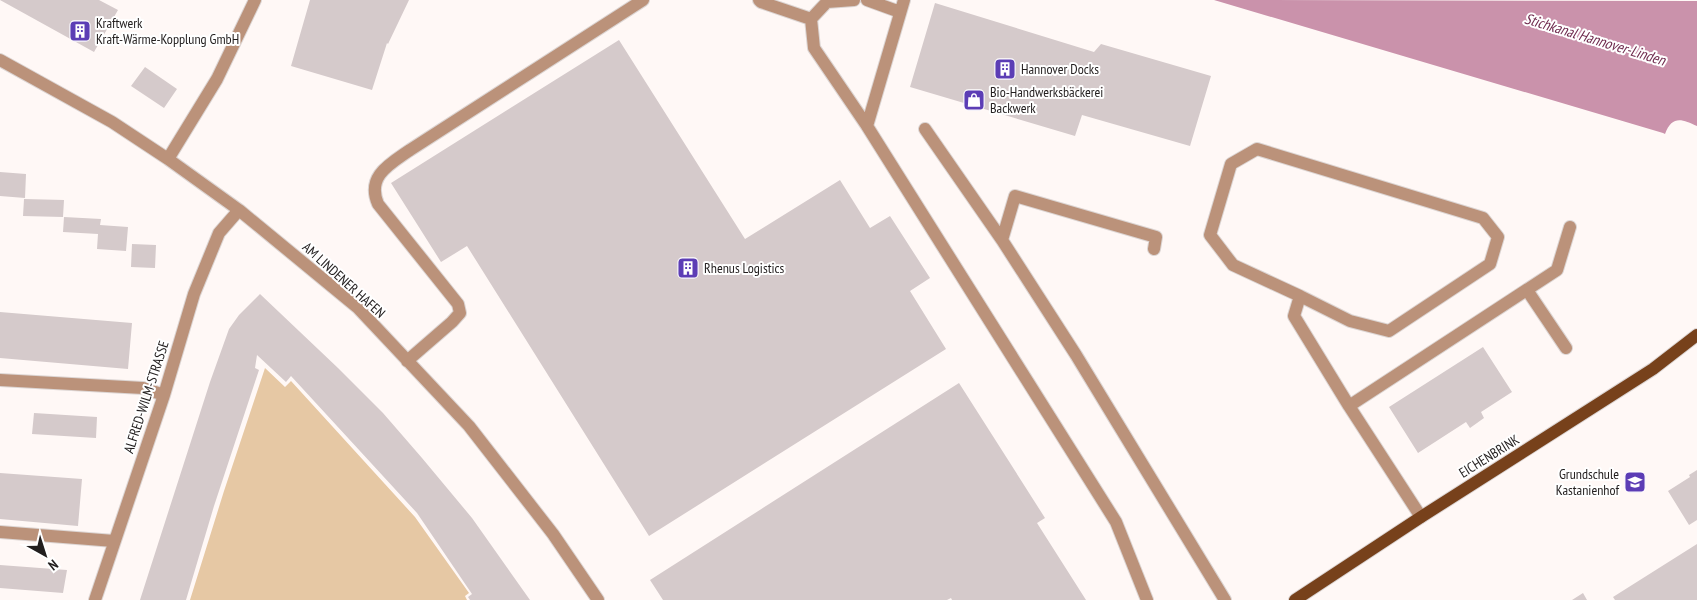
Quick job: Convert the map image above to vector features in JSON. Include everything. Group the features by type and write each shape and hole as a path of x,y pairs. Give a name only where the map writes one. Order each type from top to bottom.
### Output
{"main road":[{"name":"EICHENBRINK","path":"1295,600 1420,517 1653,369 1697,335"}],"street":[{"path":"168,159 217,79 255,0"},
{"path":"407,361 460,313 458,304 378,204 374,194 375,182 386,167 410,150 643,0"},
{"path":"759,0 760,2 811,18"},
{"path":"811,18 827,2 854,0"},
{"path":"866,126 902,6 867,0"},
{"path":"811,18 814,48 866,126 1116,522 1147,600"},
{"name":"AM LINDENER HAFEN","path":"0,60 112,122 168,159 239,210 357,307 469,426 553,534 598,600"},
{"path":"925,129 1002,240 1076,355 1226,600"},
{"path":"1257,149 1483,218 1498,237 1490,264 1388,331 1350,321 1300,296 1233,265 1210,235 1231,164 1257,149"},
{"path":"1002,240 1015,196 1156,236 1154,249"},
{"name":"ALFRED-WILM-STRASSE","path":"95,600 164,395 194,294 219,233 239,210"},
{"path":"1349,406 1557,270 1570,228"},
{"path":"1527,290 1566,348"},
{"path":"1300,296 1294,316 1420,517"},
{"path":"0,380 143,388 164,395"},
{"path":"0,532 114,541"}],"shaded area":[{"path":"265,368 285,387 291,381 415,517 469,593 465,596 467,600 190,600"}],"water":[{"name":"Stichkanal Hannover-Linden","path":"1214,0 1697,1 1697,126 1682,120 1674,121 1665,134"}],"building":[{"name":"Kraftwerk Kraft-Wärme-Kopplung GmbH","path":"0,0 99,0 118,10 94,52"},
{"path":"310,0 409,0 387,43 372,90 291,66"},
{"name":"Hannover Docks","path":"935,3 1094,52 1101,44 1211,76 1190,146 1082,115 1075,136 910,87"},
{"name":"Rhenus Logistics","path":"619,40 745,239 840,180 870,228 890,216 930,278 910,291 946,349 649,536 467,246 441,262 391,183"},
{"path":"145,67 177,89 164,108 131,86"},
{"path":"0,172 26,174 25,198 0,196"},
{"path":"24,199 64,200 63,217 23,216"},
{"path":"64,217 101,219 100,225 128,227 126,251 97,249 98,234 63,232"},
{"path":"132,244 156,245 155,268 131,267"},
{"path":"260,294 383,413 472,518 530,600 470,600 468,597 472,594 417,513 291,376 286,382 257,355 255,368 259,370 214,506 186,600 140,600 210,382 229,329 239,315"},
{"path":"0,312 132,323 128,369 0,358"},
{"path":"1483,347 1512,392 1481,412 1484,418 1470,428 1466,422 1418,453 1389,407"},
{"path":"959,383 1045,518 1037,523 1086,600 952,600 951,598 947,600 663,600 650,580"},
{"path":"34,413 97,417 96,438 32,434"},
{"path":"1697,470 1697,520 1689,525 1668,491 1690,477 1689,475"},
{"path":"0,473 82,479 78,526 0,519"},
{"path":"1697,544 1697,600 1615,600 1613,597"},
{"path":"0,565 67,570 63,593 0,588"},
{"path":"1583,593 1587,600 1572,600"}],"place":[{"name":"Kraftwerk Kraft-Wärme-Kopplung GmbH","path":"80,31"},
{"name":"Hannover Docks","path":"1005,69"},
{"name":"Bio-Handwerksbäckerei Backwerk","path":"974,100"},
{"name":"Rhenus Logistics","path":"688,268"},
{"name":"Grundschule Kastanienhof","path":"1635,482"}]}
